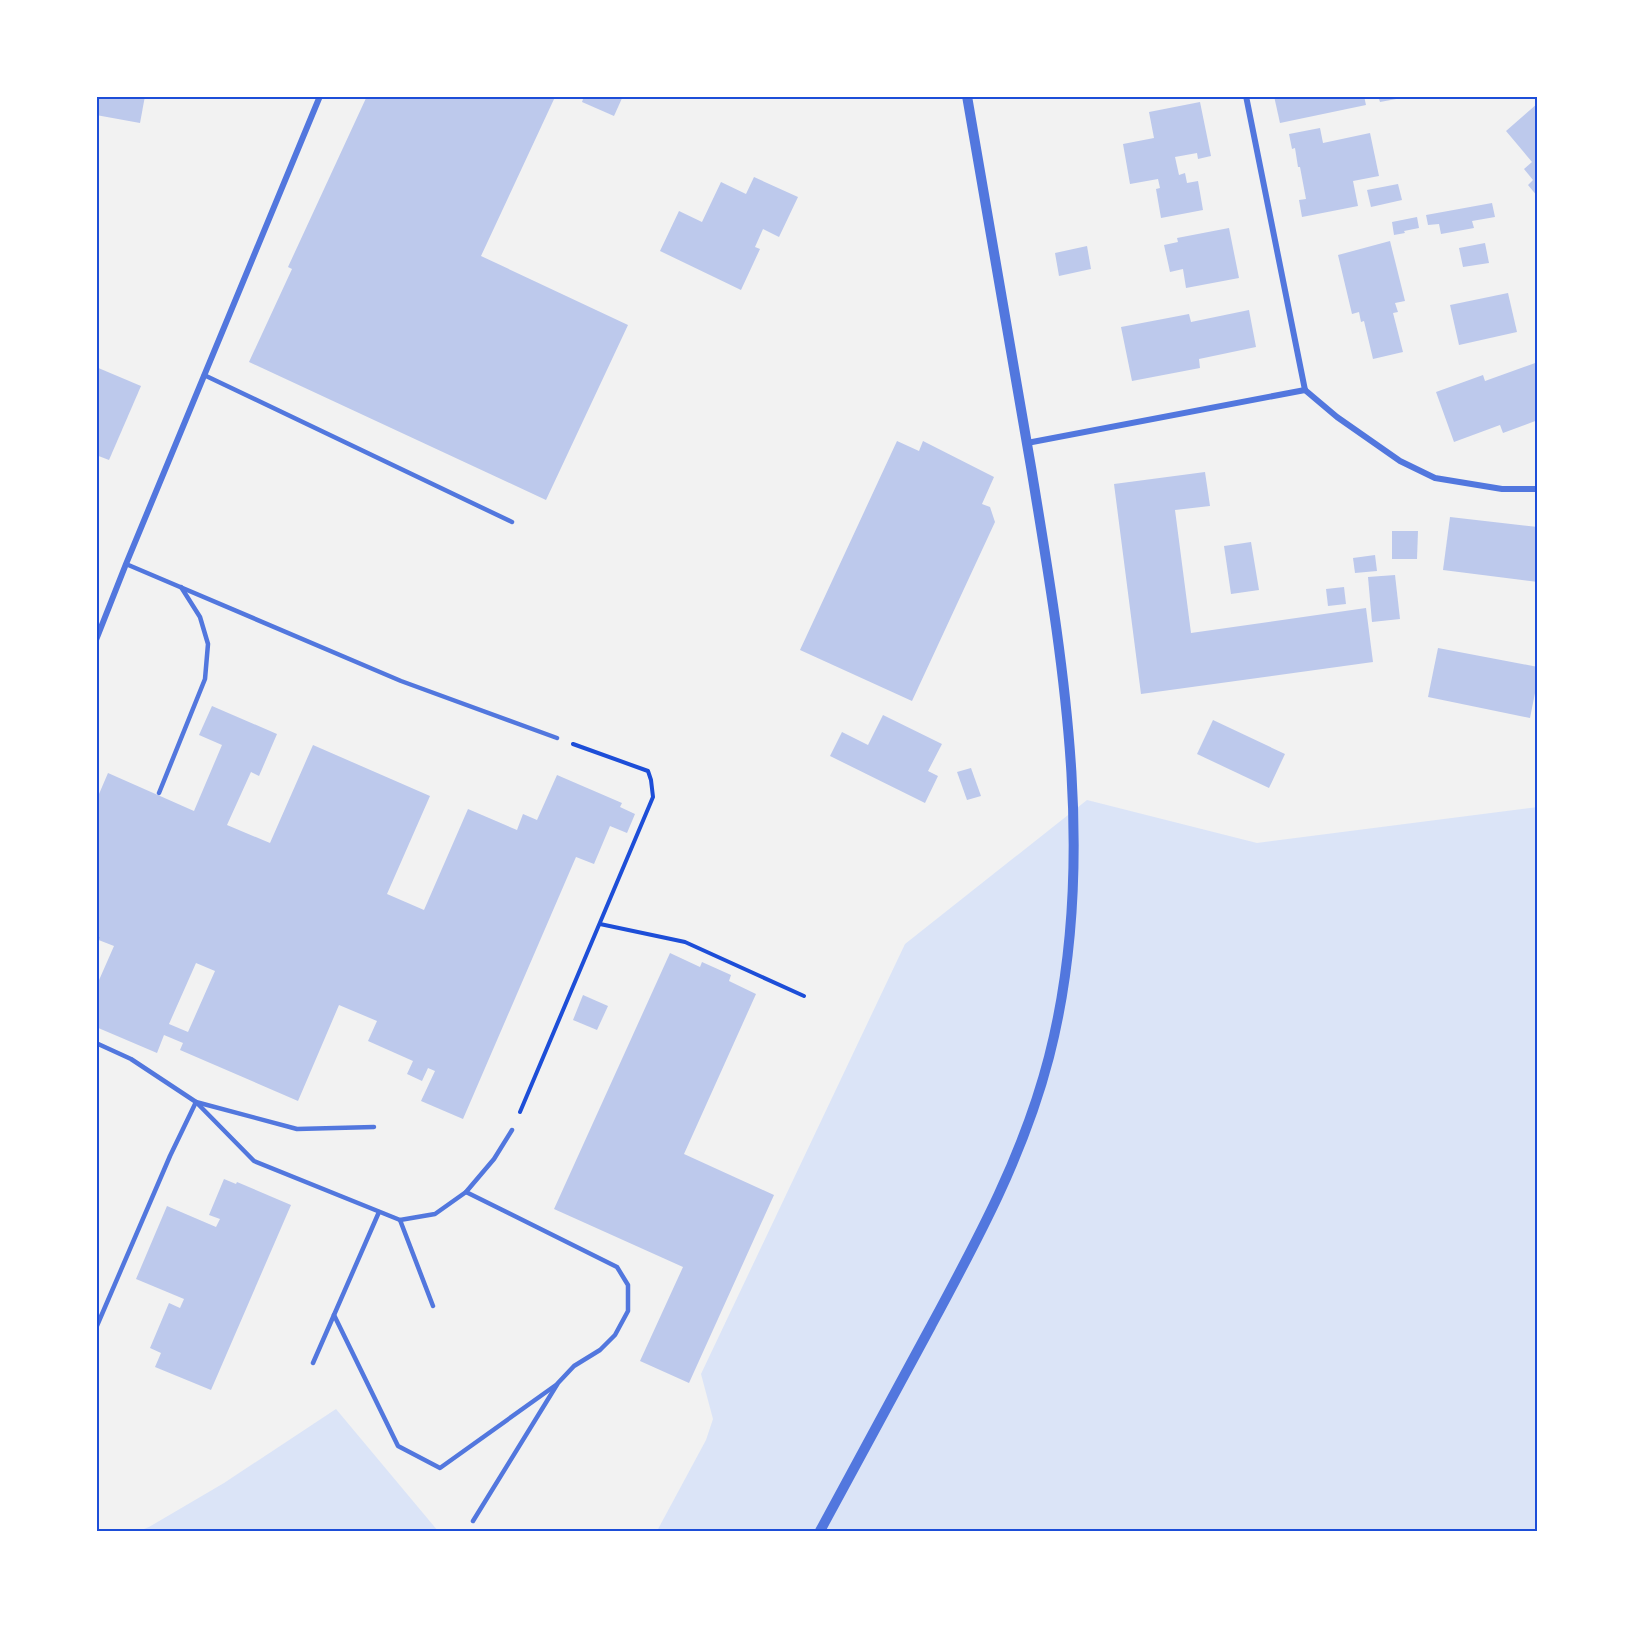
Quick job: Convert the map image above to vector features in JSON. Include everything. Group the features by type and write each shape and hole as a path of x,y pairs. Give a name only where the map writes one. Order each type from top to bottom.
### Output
{"street":[{"path":"96,640 320,96"},
{"path":"820,1531 986,1225 1019,1150 1048,1061 1062,1004 1071,930 1075,865 1070,742 1056,621 967,96"},
{"path":"1246,96 1305,390 1337,417 1400,461 1435,478 1502,489 1538,489"},
{"path":"1027,443 1305,390"}],"lane":[{"path":"204,375 512,522"},
{"path":"126,564 401,681 557,738"},
{"path":"159,793 205,679 208,644 200,617 181,587"},
{"path":"96,1043 131,1059 196,1102 254,1161 400,1220 435,1214 466,1192 494,1159 512,1130"},
{"path":"196,1102 297,1129 374,1126"},
{"path":"96,1328 170,1156 196,1102"},
{"path":"334,1315 398,1446 440,1468 558,1383 574,1366 600,1350 615,1335 628,1311 628,1285 617,1267 466,1192"},
{"path":"313,1363 379,1212"},
{"path":"400,1220 433,1305"},
{"path":"473,1521 558,1383"}],"path":[{"path":"512,1130 652,798 648,771 557,738"},
{"path":"600,924 685,942 804,996"}],"shaded area":[{"path":"1087,800 1257,843 1538,807 1538,1531 657,1531 706,1440 713,1419 701,1374 905,944"},
{"path":"336,1409 438,1531 139,1531 224,1483"}],"building":[{"path":"96,96 145,96 140,123 96,115"},
{"path":"367,96 555,97 481,256 628,325 546,500 249,362 292,269 288,267"},
{"path":"584,96 623,96 614,116 582,102"},
{"path":"1274,96 1364,96 1366,105 1280,123"},
{"path":"1378,96 1407,96 1407,97 1380,102"},
{"path":"1200,102 1211,156 1198,159 1197,153 1175,157 1179,175 1185,173 1187,183 1198,181 1203,210 1161,218 1156,189 1160,188 1158,179 1130,184 1123,144 1154,138 1149,112"},
{"path":"1538,103 1538,197 1528,185 1533,180 1524,169 1532,162 1506,131"},
{"path":"1320,128 1323,143 1370,133 1379,176 1353,181 1358,206 1302,217 1299,200 1306,199 1300,167 1298,167 1295,148 1292,149 1289,134"},
{"path":"754,177 798,197 779,237 763,229 755,247 760,249 741,290 660,251 679,211 702,222 721,182 746,194"},
{"path":"1398,184 1402,200 1371,207 1367,190"},
{"path":"1492,203 1495,217 1472,221 1474,228 1441,234 1439,224 1428,225 1426,215"},
{"path":"1417,217 1419,228 1394,235 1392,222"},
{"path":"1229,228 1239,278 1186,288 1183,269 1170,272 1164,245 1178,242 1177,238"},
{"path":"1390,241 1405,301 1395,303 1398,312 1393,313 1403,352 1373,359 1364,321 1361,322 1359,312 1352,314 1338,255"},
{"path":"1485,243 1489,263 1463,267 1459,248"},
{"path":"1087,246 1091,269 1059,276 1055,253"},
{"path":"1508,293 1517,332 1459,345 1450,305"},
{"path":"1249,310 1256,347 1199,359 1200,368 1132,381 1121,327 1189,314 1191,322"},
{"path":"1538,362 1538,420 1503,433 1500,425 1454,442 1436,392 1483,375 1485,381"},
{"path":"96,367 141,386 109,460 96,455"},
{"path":"897,441 919,451 923,441 994,477 982,504 990,507 995,522 912,701 800,650"},
{"path":"1205,472 1210,506 1175,510 1191,633 1366,608 1373,662 1141,694 1114,484"},
{"path":"1450,517 1538,527 1538,582 1443,570"},
{"path":"1392,531 1418,531 1417,559 1392,559"},
{"path":"1251,542 1259,590 1231,594 1224,546"},
{"path":"1375,555 1377,571 1355,573 1353,558"},
{"path":"1395,575 1400,619 1372,622 1368,577"},
{"path":"1344,587 1346,604 1328,606 1326,589"},
{"path":"1438,648 1538,667 1530,718 1428,697"},
{"path":"212,706 277,734 259,776 251,772 227,825 270,843 313,745 430,796 387,894 424,910 468,809 517,830 523,814 537,820 557,775 622,803 620,807 635,814 627,833 610,826 594,864 576,857 463,1119 421,1101 435,1071 428,1068 422,1081 407,1074 413,1061 368,1041 377,1021 339,1005 298,1101 180,1050 183,1043 164,1035 157,1053 96,1027 96,987 114,946 96,939 96,801 108,773 194,811 222,745 199,735","holes":["196,963 215,971 188,1032 169,1024"]},
{"path":"883,715 942,744 928,771 938,776 925,803 830,756 842,732 868,745"},
{"path":"1213,720 1285,754 1269,788 1197,754"},
{"path":"971,768 981,796 967,800 957,772"},
{"path":"670,953 700,967 702,962 731,975 729,981 756,994 684,1154 774,1195 689,1383 640,1361 683,1267 554,1209"},
{"path":"583,995 608,1006 597,1030 573,1020"},
{"path":"224,1179 236,1184 237,1182 291,1205 211,1390 155,1367 161,1353 150,1348 169,1303 180,1308 184,1299 136,1279 167,1206 216,1227 220,1219 209,1215"}]}
